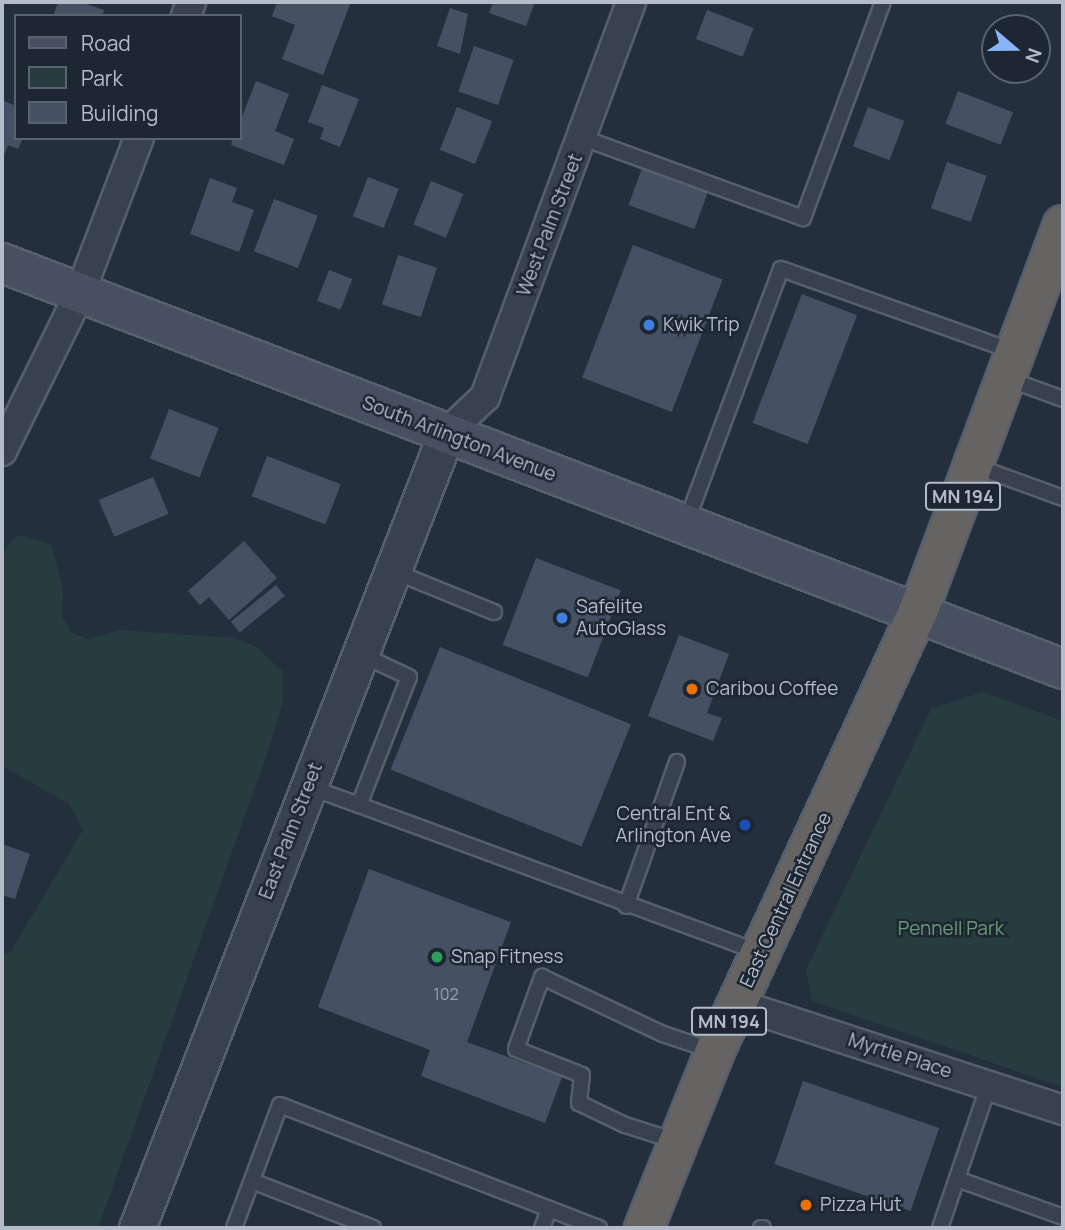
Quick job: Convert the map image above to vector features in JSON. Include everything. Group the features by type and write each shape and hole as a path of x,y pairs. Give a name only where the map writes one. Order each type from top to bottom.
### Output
{"highway":[{"name":"MN 194","path":"918,612 1063,225"},
{"name":"East Central Entrance","path":"645,1228 715,1051 918,612"}],"main road":[{"name":"South Arlington Avenue","path":"2,263 1063,669"}],"street":[{"name":"West Palm Street","path":"446,434 485,397 583,138 631,2"},
{"path":"2,451 80,293 138,140"},
{"name":"East Palm Street","path":"136,1228 446,434"},
{"name":"Myrtle Place","path":"737,1004 1063,1110"}],"lane":[{"path":"583,138 803,218 883,2"},
{"path":"686,524 781,269 1011,366 1063,399"},
{"path":"974,466 1063,498"},
{"path":"393,571 494,612"},
{"path":"359,805 409,677 360,654"},
{"path":"626,906 677,762"},
{"path":"309,787 761,954"},
{"path":"678,1142 625,1125 579,1103 582,1075 516,1048 542,976 663,1034 715,1051"},
{"path":"940,1228 989,1085"},
{"path":"234,1228 280,1105 598,1228"},
{"path":"957,1179 1063,1217"},
{"path":"252,1181 373,1228"},
{"path":"542,1228 550,1210"}],"green space":[{"path":"17,535 51,544 63,589 62,617 72,633 88,639 120,630 233,638 257,647 283,672 283,702 268,751 98,1228 2,1228 2,956 11,951 83,830 69,804 2,766 2,552"},
{"name":"Pennell Park","path":"983,692 1063,721 1063,1087 812,1001 806,970 931,709"}],"building":[{"path":"58,2 81,2 104,10 103,14 54,14"},
{"path":"277,2 351,2 323,75 282,59 295,25 272,16"},
{"path":"493,2 535,2 526,26 489,13"},
{"path":"450,8 468,14 460,54 437,46"},
{"path":"707,10 754,28 743,57 696,39"},
{"path":"474,46 514,60 498,105 458,91"},
{"path":"256,81 289,94 275,131 294,139 284,165 231,145 232,140 242,140 242,117"},
{"path":"322,85 359,99 340,147 320,139 324,128 308,122"},
{"path":"958,91 1013,112 1001,145 945,124"},
{"path":"2,100 14,105 14,140 22,140 18,149 8,145 2,161"},
{"path":"457,107 492,121 475,164 440,150"},
{"path":"868,107 904,121 889,160 853,146"},
{"path":"645,160 711,184 694,229 629,205"},
{"path":"947,162 987,176 971,222 931,208"},
{"path":"368,177 399,189 384,228 353,216"},
{"path":"210,178 237,188 232,202 254,210 239,252 190,234"},
{"path":"431,181 463,194 446,238 413,225"},
{"path":"274,199 318,216 298,268 254,251"},
{"path":"633,245 723,279 672,412 582,378"},
{"path":"398,255 437,268 421,317 382,304"},
{"path":"329,270 352,279 341,310 317,301"},
{"path":"802,294 857,315 808,444 753,423"},
{"path":"169,409 218,428 199,477 150,458"},
{"path":"267,456 341,484 325,524 252,496"},
{"path":"153,477 169,514 114,537 99,500"},
{"path":"244,541 277,578 229,620 209,597 200,605 188,591"},
{"name":"Safelite AutoGlass","path":"536,558 621,591 588,677 503,645"},
{"path":"276,585 285,596 240,632 231,622"},
{"path":"679,635 729,654 707,713 722,718 713,741 648,716"},
{"path":"440,647 631,724 582,847 391,769"},
{"path":"2,844 30,854 15,899 2,895"},
{"path":"369,869 511,922 467,1042 562,1077 545,1123 421,1076 430,1050 318,1007"},
{"path":"803,1081 939,1128 911,1211 774,1164"}],"place":[{"name":"Kwik Trip","path":"649,325"},
{"name":"Safelite AutoGlass","path":"562,618"},
{"name":"Caribou Coffee","path":"692,689"},
{"name":"Central Ent & Arlington Ave","path":"745,825"},
{"name":"Snap Fitness","path":"437,957"},
{"name":"Pizza Hut","path":"806,1205"}]}
